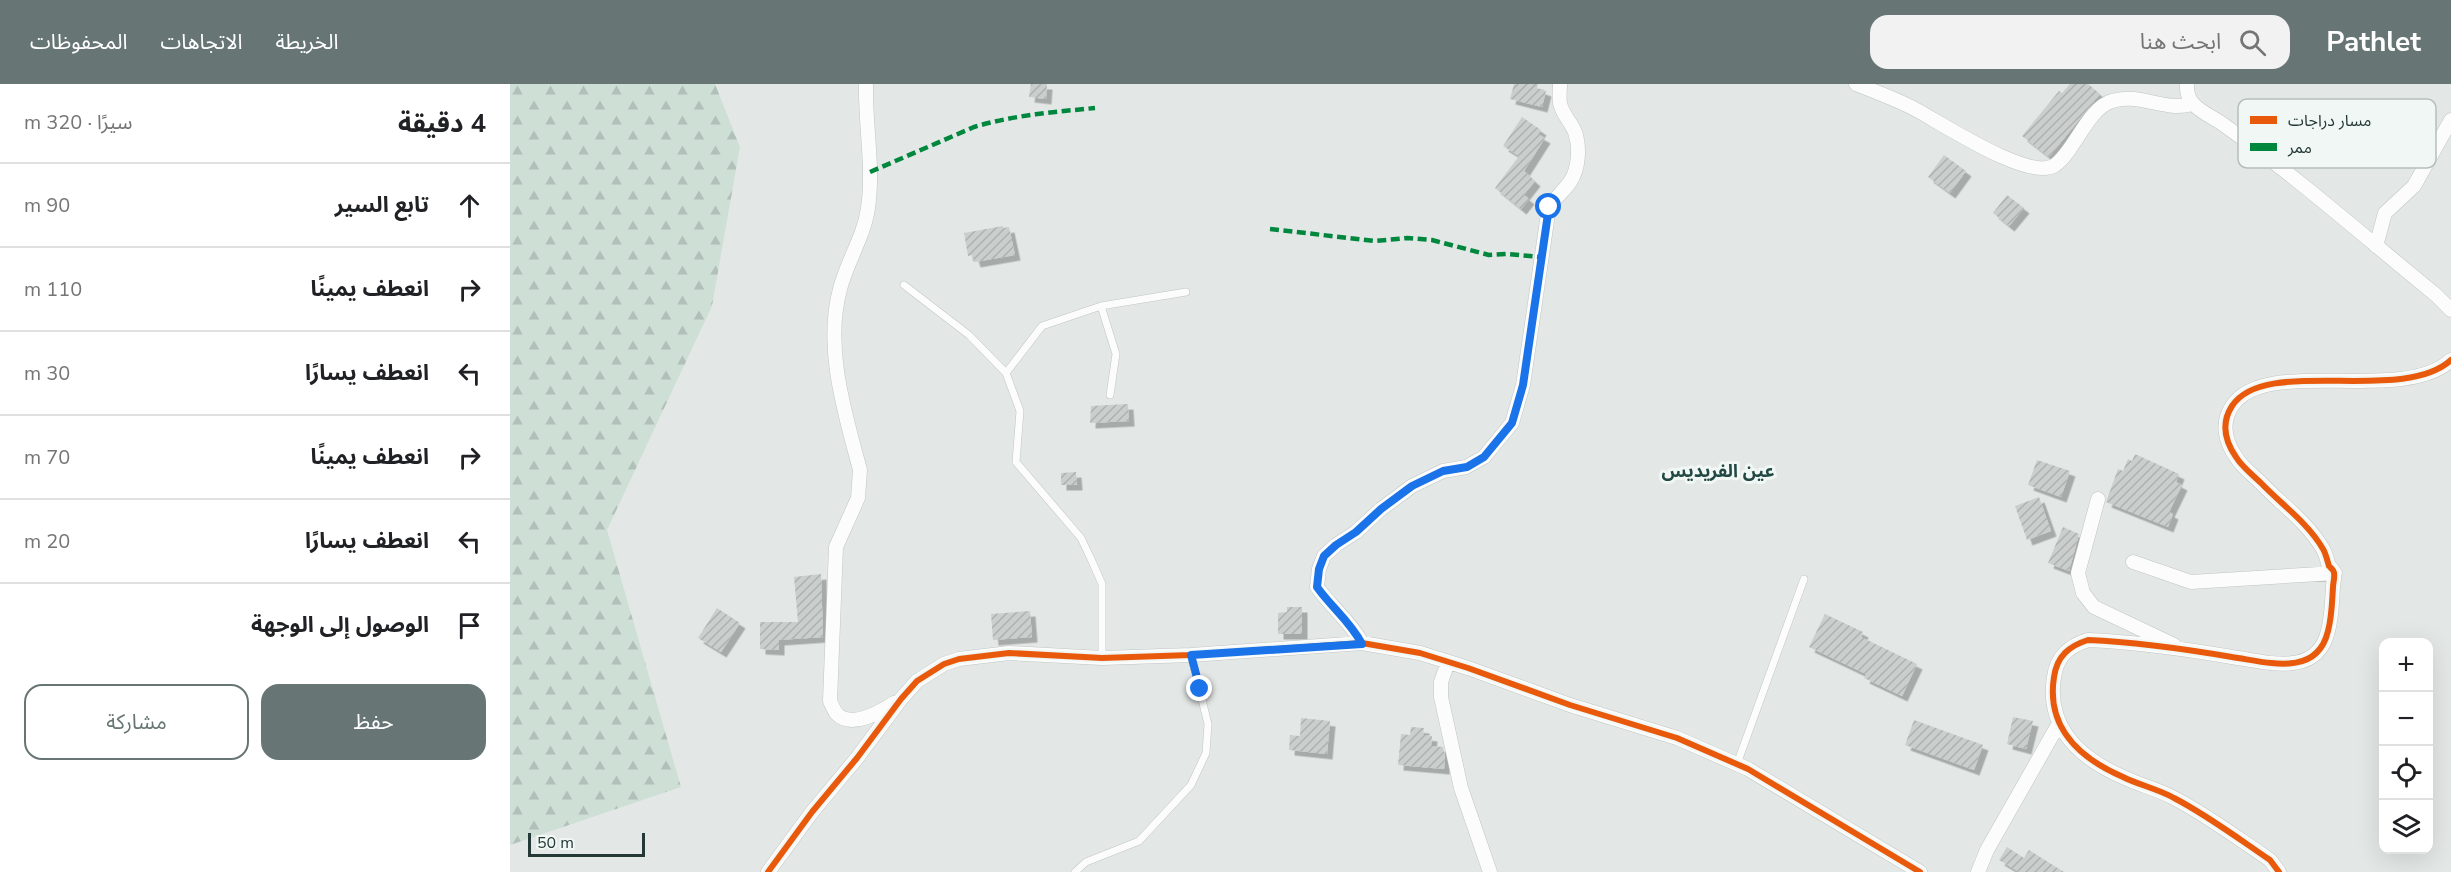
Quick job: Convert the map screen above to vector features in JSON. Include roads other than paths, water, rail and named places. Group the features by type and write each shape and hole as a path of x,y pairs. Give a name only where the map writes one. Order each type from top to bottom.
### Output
{"street":[{"path":"866,84 866,135 870,182 866,223 848,262 839,291 835,318 835,351 842,396 860,470 860,482 858,498 836,547 830,701 837,715 849,720 875,715 901,699"},
{"path":"1362,644 1354,628 1317,587 1319,569 1324,556 1412,486 1443,471 1467,467 1484,457 1512,423 1523,385 1549,207 1558,193 1570,182 1576,165 1578,148 1574,130 1564,115 1560,102 1560,84"},
{"path":"1856,84 1910,106 2007,159 2041,170 2055,165 2093,116 2108,102 2125,97 2172,106 2192,105 2238,135"},
{"path":"2187,84 2187,95 2192,105"},
{"path":"2436,147 2451,120"},
{"path":"2281,168 2436,295 2451,310"},
{"path":"2376,246 2385,213 2414,186 2424,168"},
{"path":"2279,872 2262,855 2173,797 2121,777 2091,759 2069,740 2058,724 2051,693 2054,671 2064,653 2073,645 2088,640 2184,650 2269,663 2303,662 2315,656 2325,643 2332,613 2334,573 2323,549 2302,523 2236,458 2224,427 2226,418 2232,405 2256,387 2288,383 2378,381 2420,375 2439,368 2451,360"},
{"path":"2098,499 2078,573 2082,593 2094,607 2184,650"},
{"path":"2133,562 2191,582 2334,573"},
{"path":"768,872 812,812 917,681 933,669 959,659 1010,653 1102,658 1191,655 1362,644 1420,653 1509,681 1570,705 1677,738 1737,764 1920,872"},
{"path":"1448,662 1441,682 1441,697 1461,788 1490,872"},
{"path":"1978,872 1987,850 2058,724"}],"lane":[{"path":"904,285 969,335 1006,373 1020,411 1016,462 1080,538 1102,584 1102,658"},
{"path":"1006,373 1042,326 1101,306 1186,292"},
{"path":"1101,306 1116,354 1110,395"},
{"path":"1737,764 1804,579"},
{"path":"1075,872 1086,862 1139,841 1191,785 1206,753 1208,724 1191,655"}],"district":[{"name":"عين الفريديس","path":"1718,471"}]}
